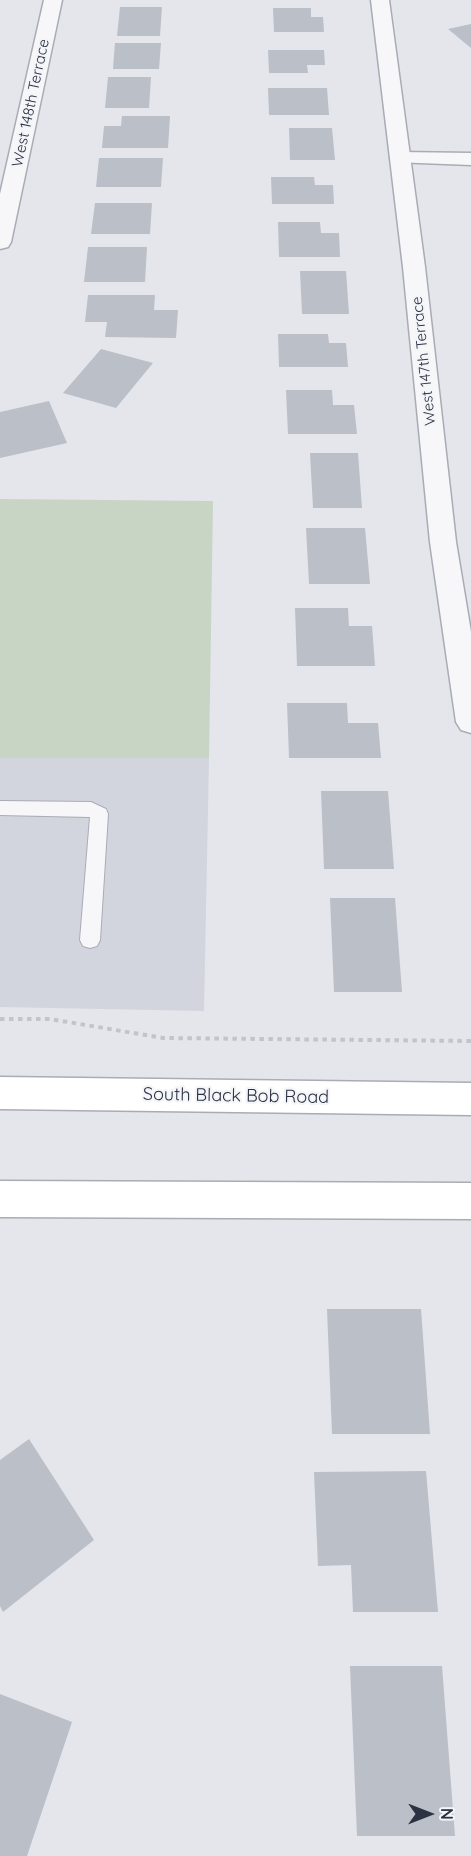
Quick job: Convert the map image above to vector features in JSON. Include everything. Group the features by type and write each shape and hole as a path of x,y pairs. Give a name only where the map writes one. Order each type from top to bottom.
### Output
{"main road":[{"name":"South Black Bob Road","path":"0,1093 471,1099"},
{"path":"0,1198 471,1201"}],"street":[{"name":"West 148th Terrace","path":"0,242 53,0"},
{"name":"West 147th Terrace","path":"380,0 443,542 471,722"},
{"path":"400,158 471,159"}],"lane":[{"path":"0,808 91,809 99,814 90,940"}],"path":[{"path":"0,1019 50,1020 163,1038 471,1041"}],"shaded area":[{"path":"0,758 209,758 204,1011 0,1007"}],"green space":[{"path":"0,499 213,501 209,758 0,758"}],"building":[{"path":"120,7 162,7 160,36 117,36"},
{"path":"273,8 311,8 311,17 323,17 324,32 274,32"},
{"path":"471,24 471,48 448,29"},
{"path":"115,43 161,43 159,69 113,69"},
{"path":"268,50 324,50 325,65 307,65 308,73 269,73"},
{"path":"108,77 151,77 149,108 105,108"},
{"path":"268,88 327,88 329,115 269,115"},
{"path":"122,116 170,116 168,148 102,148 104,126 121,126"},
{"path":"289,128 332,128 335,160 290,160"},
{"path":"99,158 163,158 161,187 96,187"},
{"path":"271,177 314,177 315,185 333,185 334,204 272,204"},
{"path":"95,203 152,203 150,234 91,234"},
{"path":"278,222 320,222 321,233 339,233 340,257 279,257"},
{"path":"88,247 147,247 145,282 84,282"},
{"path":"300,271 346,271 349,314 302,314"},
{"path":"88,295 155,295 154,310 178,310 176,338 105,337 107,322 85,322"},
{"path":"278,334 328,334 329,343 346,343 348,367 279,367"},
{"path":"101,349 153,363 116,408 63,393"},
{"path":"286,390 332,390 333,405 354,405 357,434 288,434"},
{"path":"49,401 67,443 0,458 0,412"},
{"path":"310,453 358,453 362,508 313,508"},
{"path":"306,528 365,528 370,584 309,584"},
{"path":"295,608 348,608 349,626 372,626 375,666 297,666"},
{"path":"287,703 347,703 348,723 378,723 381,758 289,758"},
{"path":"321,791 388,791 394,869 324,869"},
{"path":"330,898 395,898 402,992 334,992"},
{"path":"327,1309 421,1309 430,1434 332,1434"},
{"path":"29,1439 94,1540 3,1612 0,1606 0,1460"},
{"path":"426,1471 438,1612 353,1612 351,1565 318,1566 314,1472"},
{"path":"350,1666 442,1666 455,1836 357,1836"},
{"path":"0,1694 72,1722 27,1856 0,1856"}]}
